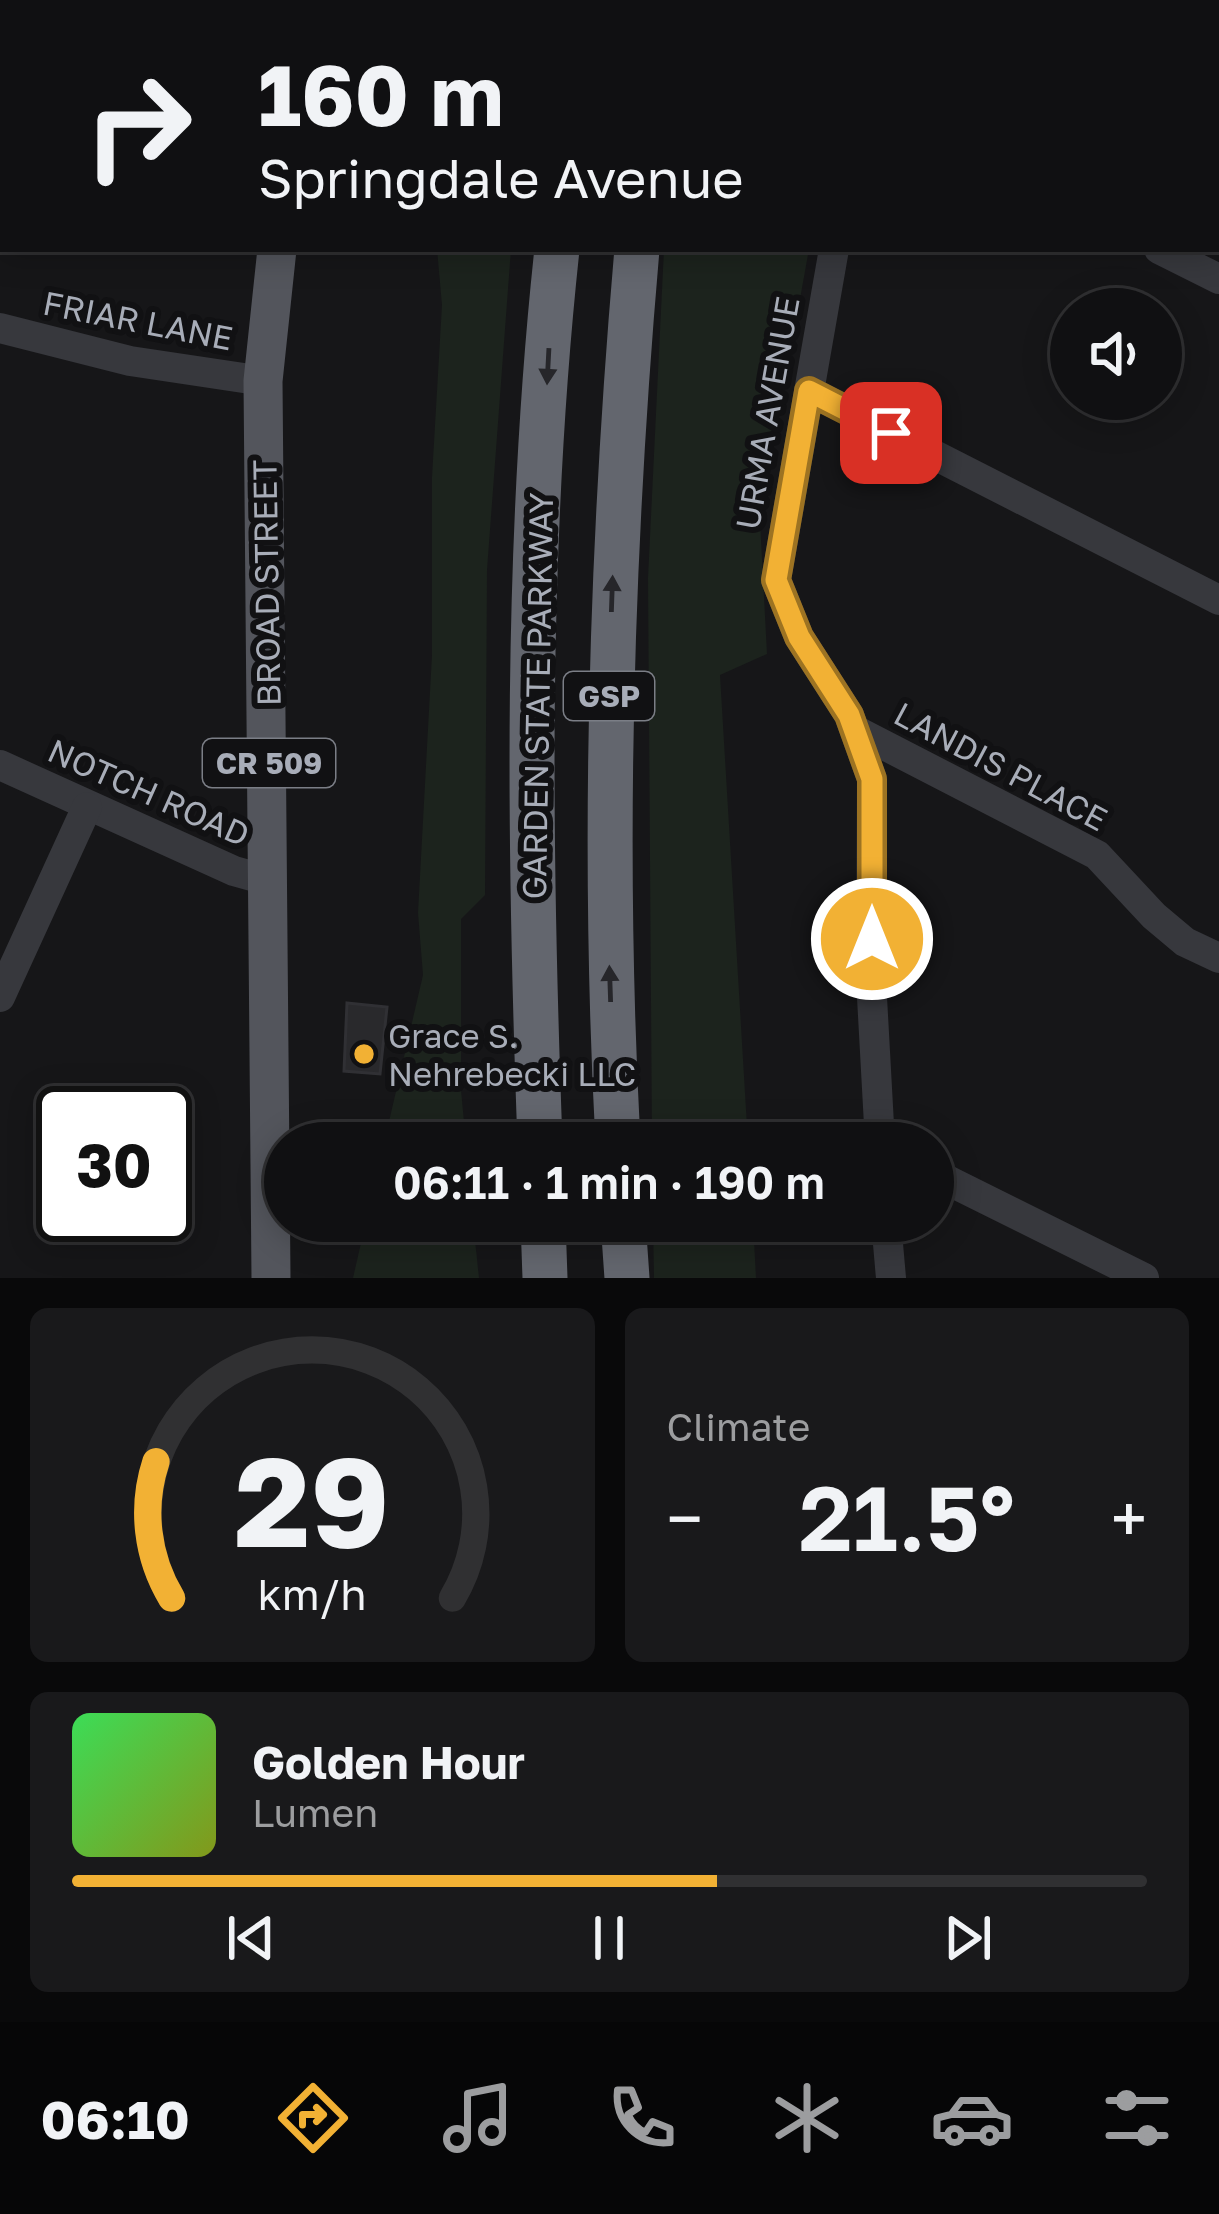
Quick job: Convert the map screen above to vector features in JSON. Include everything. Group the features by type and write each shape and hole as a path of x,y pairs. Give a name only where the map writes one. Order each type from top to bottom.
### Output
{"highway":[{"name":"GARDEN STATE PARKWAY","path":"539,1122 530,735 557,252"},
{"name":"GSP","path":"617,1122 610,978 609,668 617,469 637,252"},
{"path":"544,1242 545,1278"},
{"path":"624,1242 627,1278"}],"main road":[{"name":"BROAD STREET","path":"271,1278 263,381 277,252"}],"street":[{"name":"URMA AVENUE","path":"833,252 776,580 799,637 857,731 872,779 872,979 879,1122"},
{"path":"1165,252 1219,279"},
{"name":"FRIAR LANE","path":"0,328 130,361 263,381"},
{"path":"809,391 1219,600"},
{"name":"LANDIS PLACE","path":"857,731 1097,855 1154,916 1185,942 1219,958"},
{"name":"NOTCH ROAD","path":"0,765 234,871 270,881"},
{"path":"0,998 87,807"},
{"path":"954,1184 1144,1278"},
{"path":"887,1242 890,1278"}],"shaded area":[{"path":"437,252 511,252 487,570 485,895 461,919 464,1122 389,1122 423,975 418,913 432,655 432,477 442,305"},
{"path":"664,252 808,252 760,521 767,654 720,675 747,1122 652,1122 648,578"},
{"path":"361,1242 475,1242 479,1278 353,1278"},
{"path":"653,1242 754,1242 756,1278 654,1278"}],"building":[{"name":"Grace S. Nehrebecki LLC","path":"347,1003 387,1007 380,1074 344,1071"}],"place":[{"name":"Grace S. Nehrebecki LLC","path":"364,1054"}],"route":[{"path":"872,939 872,779 849,715 799,637 776,580 809,391 891,433"}]}
